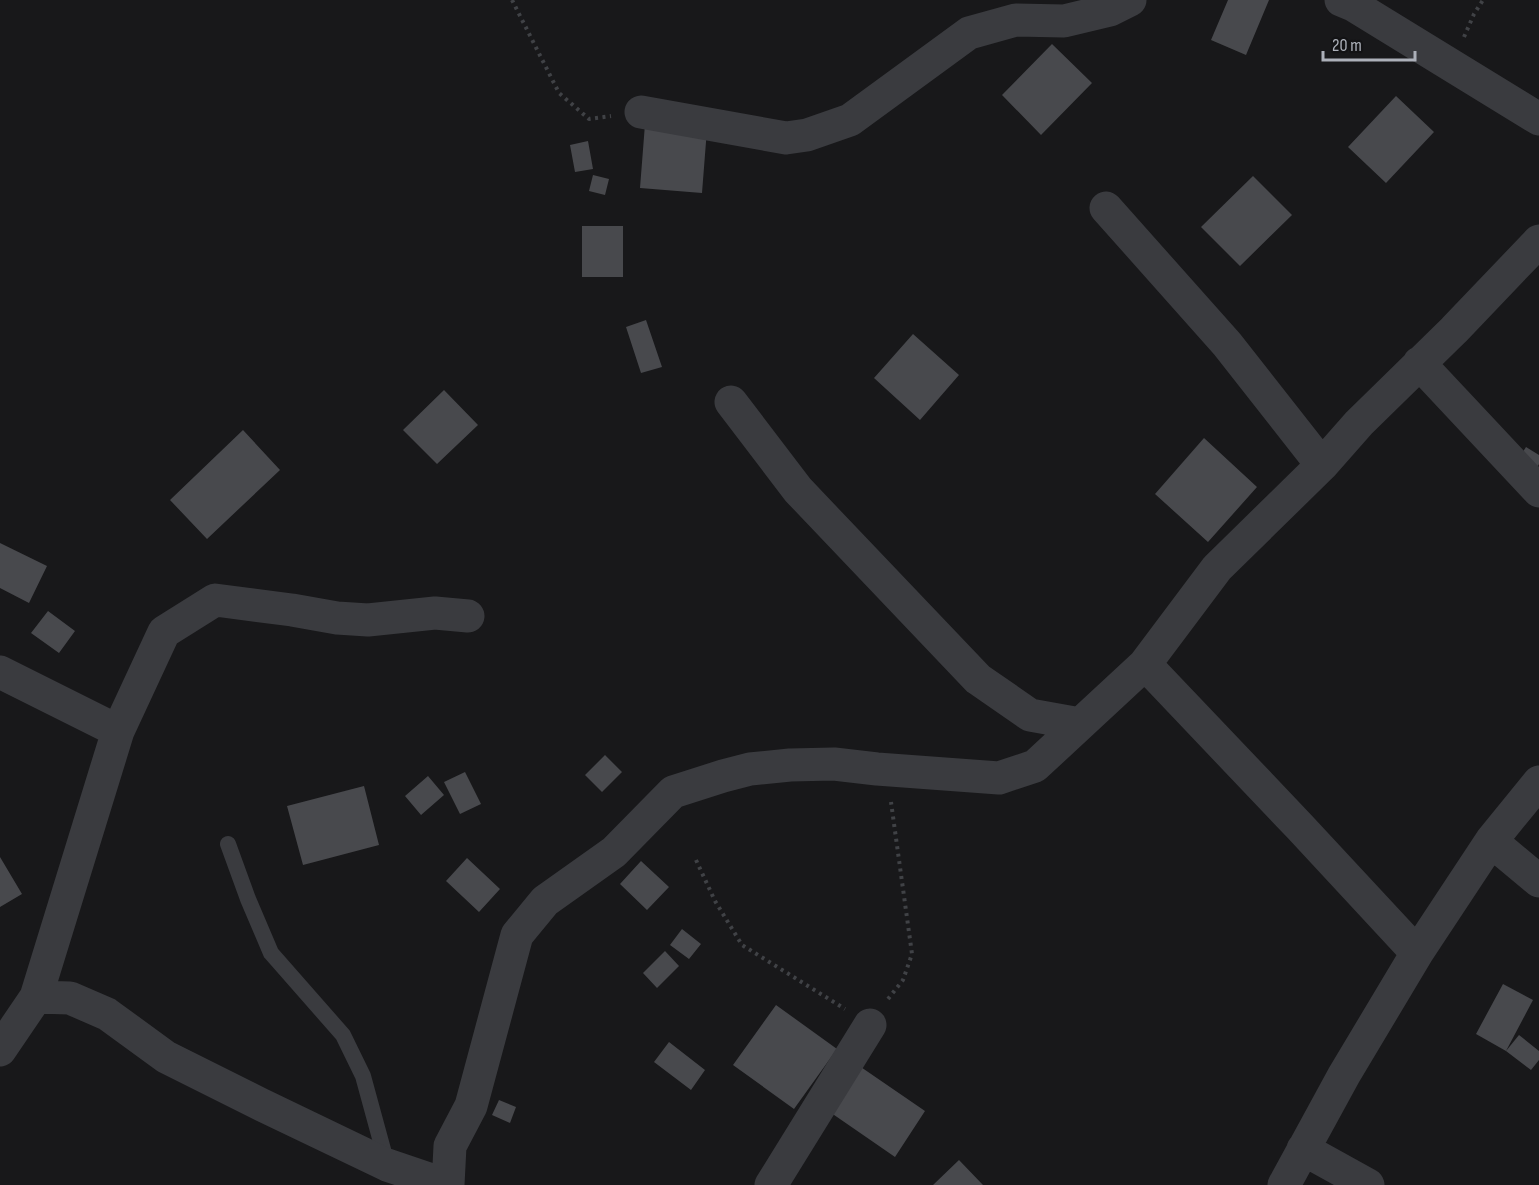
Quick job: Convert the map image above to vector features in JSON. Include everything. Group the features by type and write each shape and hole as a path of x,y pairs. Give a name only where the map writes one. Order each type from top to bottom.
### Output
{"street":[{"path":"641,112 786,138 807,135 850,120 969,33 1016,20 1064,21 1110,10 1130,0"},
{"path":"1341,0 1353,5 1539,118"},
{"path":"1106,208 1227,344 1322,465"},
{"path":"36,997 70,998 106,1014 166,1057 387,1165 447,1185 450,1146 471,1106 516,935 544,901 614,852 673,792 750,769 834,764 999,778 1035,766 1145,664 1217,568 1322,465 1359,423 1454,330 1539,241"},
{"path":"1419,363 1539,491"},
{"path":"731,402 798,489 978,679 1030,715 1080,724"},
{"path":"0,1050 36,997 118,731 164,632 215,600 368,621 435,613 468,616"},
{"path":"1145,664 1417,953"},
{"path":"0,672 118,731"},
{"path":"1284,1185 1344,1075 1417,953 1491,841 1539,782"},
{"path":"1491,841 1539,881"},
{"path":"771,1185 876,1016"},
{"path":"1303,1149 1368,1185"}],"lane":[{"path":"228,844 271,953 343,1035 363,1076 387,1165"}],"path":[{"path":"512,0 559,93 588,119 641,112"},
{"path":"1451,65 1474,14 1483,0"},
{"path":"696,860 715,901 742,945 801,981 876,1016 903,980 912,954 886,768"}],"building":[{"path":"1228,0 1269,0 1246,55 1211,40"},
{"path":"1052,44 1092,83 1041,135 1002,95"},
{"path":"1396,96 1434,132 1386,183 1348,147"},
{"path":"645,124 707,129 702,193 640,188"},
{"path":"588,141 593,169 575,172 570,145"},
{"path":"593,175 609,179 605,195 589,191"},
{"path":"1253,176 1292,215 1240,266 1201,227"},
{"path":"582,226 623,226 623,277 582,277"},
{"path":"646,320 662,367 641,373 626,327"},
{"path":"913,334 959,375 920,420 874,378"},
{"path":"444,390 478,425 437,464 403,430"},
{"path":"243,430 280,470 207,539 170,500"},
{"path":"1204,438 1257,487 1208,542 1155,494"},
{"path":"1526,447 1539,455 1537,468 1519,458"},
{"path":"0,543 47,566 29,603 0,588"},
{"path":"48,611 75,631 59,653 31,633"},
{"path":"605,755 622,772 602,792 585,775"},
{"path":"465,772 481,804 460,814 444,782"},
{"path":"428,776 444,795 421,815 405,796"},
{"path":"364,786 379,845 303,865 287,806"},
{"path":"0,857 22,894 0,907"},
{"path":"467,858 500,889 479,912 446,881"},
{"path":"641,861 669,887 647,910 620,884"},
{"path":"682,929 701,944 689,959 670,945"},
{"path":"665,951 679,966 657,988 643,973"},
{"path":"1503,984 1533,1000 1506,1051 1476,1034"},
{"path":"776,1005 837,1049 794,1109 733,1065"},
{"path":"1519,1035 1539,1051 1539,1060 1531,1070 1506,1051"},
{"path":"669,1042 705,1070 691,1090 654,1062"},
{"path":"855,1063 925,1111 895,1157 824,1108"},
{"path":"499,1100 516,1107 510,1123 492,1115"},
{"path":"959,1160 983,1185 933,1185"}]}
